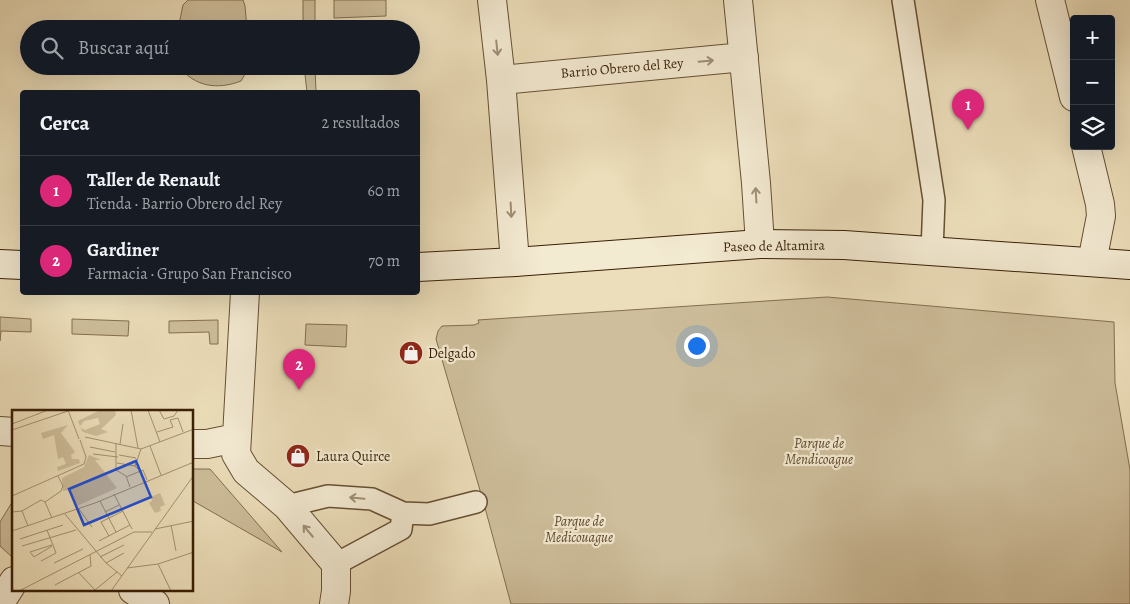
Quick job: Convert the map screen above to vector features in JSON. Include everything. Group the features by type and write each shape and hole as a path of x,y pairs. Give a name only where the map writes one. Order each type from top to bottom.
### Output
{"street":[{"path":"492,0 501,80 515,262"},
{"path":"738,0 760,244"},
{"path":"1050,0 1070,81"},
{"name":"Barrio Obrero del Rey","path":"501,80 744,57"},
{"path":"1087,150 1100,204 1100,216 1092,262"},
{"name":"Paseo de Altamira","path":"420,267 760,244 844,245 1130,265"},
{"path":"0,264 20,265"},
{"path":"245,295 236,454 246,471 287,506 336,564 334,604"},
{"path":"194,444 206,444 236,438"},
{"path":"0,603 12,584"},
{"path":"136,592 155,604"}],"lane":[{"path":"903,0 934,200 932,251"},
{"path":"287,506 328,496 372,499 403,513 429,514 476,502"},
{"path":"336,564 400,529 403,513"}],"green space":[{"path":"188,0 243,0 246,20 180,20 183,5"},
{"path":"303,0 315,0 315,20 303,20"},
{"path":"334,0 386,0 386,16 334,18"},
{"path":"188,75 244,75 241,81 215,86 207,85"},
{"path":"305,75 315,75 316,90 307,90"},
{"name":"Parque de Mendicoague","path":"827,297 1114,322 1115,383 1130,470 1130,604 511,604 436,339 438,331 442,326 474,325 479,323 478,320"},
{"path":"0,317 31,319 31,332 1,331 0,341"},
{"path":"72,319 129,321 128,336 72,334"},
{"path":"218,320 218,344 210,344 209,332 169,333 169,321"},
{"path":"306,324 347,325 346,347 305,345"},
{"path":"194,469 210,469 282,552 194,502"},
{"path":"12,502 12,557 0,546 0,522"}],"place":[{"name":"Taller de Renault","path":"968,130"},
{"name":"Delgado","path":"411,353"},
{"name":"Gardiner","path":"299,390"},
{"name":"Laura Quirce","path":"298,456"}],"park label":[{"name":"Parque de Medicouague","path":"579,530"}]}
